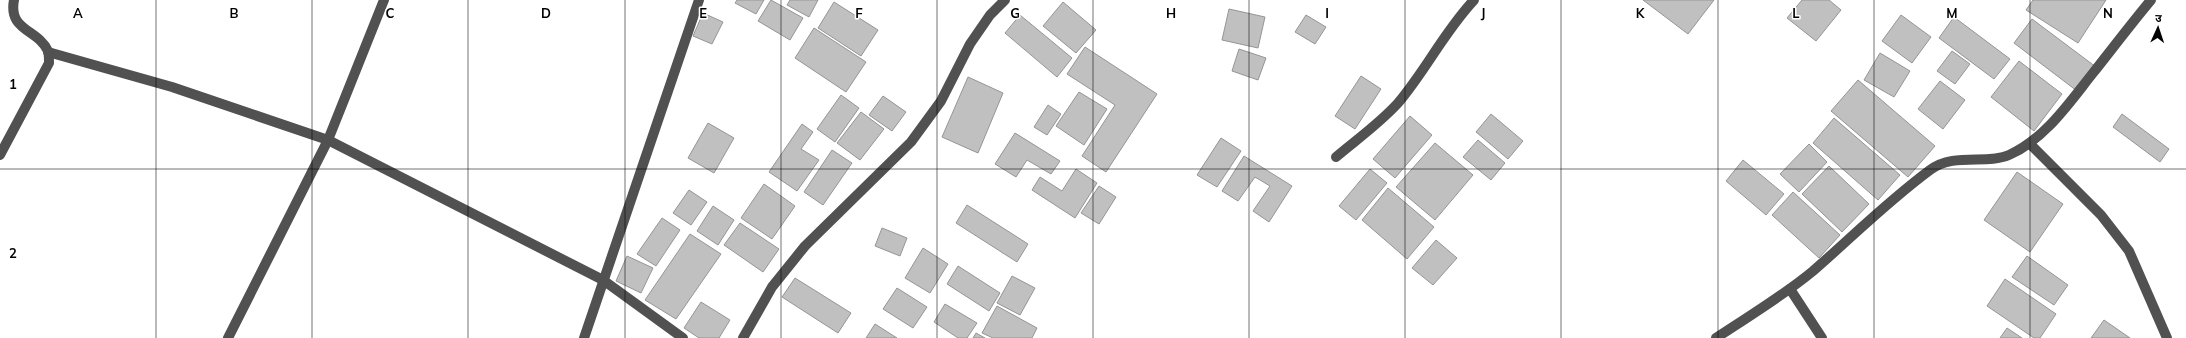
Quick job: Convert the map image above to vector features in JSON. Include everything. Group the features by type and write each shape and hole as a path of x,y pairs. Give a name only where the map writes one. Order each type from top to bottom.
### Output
{"street":[{"path":"14,0 12,14 16,20 48,52 172,87 328,140 603,280 683,338"},
{"path":"228,338 328,140 384,0"},
{"path":"584,338 699,0"},
{"path":"743,338 772,287 805,246 911,142 941,101 970,44 990,15 1005,0"},
{"path":"1336,157 1397,104 1422,73 1437,45 1474,0"},
{"path":"1716,338 1790,289 1864,224 1932,168 1953,160 1974,158 1993,159 2007,156 2030,144 2061,113 2151,0"},
{"path":"0,155 47,69 48,52"},
{"path":"2030,144 2101,215 2129,252 2167,338"},
{"path":"1790,289 1822,338"}],"building":[{"path":"737,0 764,0 756,14 735,3"},
{"path":"771,0 803,18 790,40 758,21"},
{"path":"790,0 818,0 809,17 787,5"},
{"path":"1643,0 1714,0 1688,34"},
{"path":"1802,0 1829,0 1841,10 1816,41 1787,18"},
{"path":"2033,0 2106,0 2078,43 2026,10"},
{"path":"834,2 878,30 861,56 818,28"},
{"path":"1063,2 1096,30 1076,53 1043,26"},
{"path":"1229,9 1265,17 1258,48 1222,40"},
{"path":"703,13 723,22 712,44 693,36"},
{"path":"1020,15 1072,58 1057,77 1005,33"},
{"path":"1306,15 1326,27 1315,44 1295,32"},
{"path":"1901,15 1931,37 1912,63 1882,41"},
{"path":"1954,17 2010,59 1994,79 1939,38"},
{"path":"2032,19 2096,67 2077,91 2014,43"},
{"path":"814,28 866,62 846,92 795,58"},
{"path":"1085,47 1157,94 1106,172 1082,156 1115,105 1067,74"},
{"path":"1239,49 1266,58 1258,80 1232,71"},
{"path":"1952,51 1970,64 1955,84 1937,71"},
{"path":"1880,53 1910,71 1894,97 1864,80"},
{"path":"2019,61 2062,94 2034,131 1991,97"},
{"path":"1361,76 1381,89 1355,129 1335,116"},
{"path":"968,77 1003,93 978,153 942,137"},
{"path":"1858,80 1935,146 1908,177 1831,111"},
{"path":"1940,81 1965,100 1943,129 1918,109"},
{"path":"1079,92 1107,109 1084,145 1056,126"},
{"path":"841,95 859,108 835,142 817,129"},
{"path":"883,96 906,112 892,131 869,115"},
{"path":"1048,105 1061,114 1047,135 1034,127"},
{"path":"861,112 884,129 860,160 837,143"},
{"path":"1491,114 1523,141 1508,159 1476,132"},
{"path":"2122,114 2169,149 2160,162 2113,127"},
{"path":"1410,116 1432,135 1395,178 1373,159"},
{"path":"1834,118 1900,175 1878,200 1813,143"},
{"path":"708,123 734,138 714,173 688,158"},
{"path":"802,124 813,132 801,149 819,160 797,191 769,172"},
{"path":"1015,133 1060,161 1051,174 1027,160 1016,177 995,164"},
{"path":"1221,138 1241,151 1217,187 1197,175"},
{"path":"1478,140 1505,163 1491,180 1463,157"},
{"path":"1435,143 1473,175 1435,220 1396,187"},
{"path":"1809,144 1827,162 1799,192 1780,174"},
{"path":"832,150 852,163 823,205 804,192"},
{"path":"1244,156 1292,186 1269,222 1253,211 1270,186 1255,177 1238,201 1222,191"},
{"path":"1743,160 1784,194 1766,215 1726,181"},
{"path":"1829,166 1869,204 1842,232 1802,194"},
{"path":"1076,169 1097,183 1075,218 1032,190 1040,177 1062,191"},
{"path":"1370,169 1387,183 1356,220 1339,206"},
{"path":"2017,172 2063,204 2030,252 1984,220"},
{"path":"764,184 795,206 772,239 741,218"},
{"path":"1099,186 1116,197 1099,224 1081,213"},
{"path":"1388,188 1434,227 1407,259 1362,220"},
{"path":"689,190 707,202 691,225 673,213"},
{"path":"1793,192 1840,235 1819,258 1772,215"},
{"path":"967,205 1028,244 1017,262 956,223"},
{"path":"713,206 734,220 718,245 697,231"},
{"path":"662,218 680,230 656,266 637,254"},
{"path":"740,223 779,249 763,272 724,245"},
{"path":"882,228 907,238 900,256 875,246"},
{"path":"690,234 721,254 676,319 645,300"},
{"path":"1436,240 1457,258 1433,285 1412,268"},
{"path":"923,248 948,264 930,293 905,278"},
{"path":"627,256 653,268 641,293 616,281"},
{"path":"2027,256 2068,285 2054,305 2012,277"},
{"path":"958,266 1000,293 989,311 947,284"},
{"path":"1012,276 1035,288 1020,315 997,303"},
{"path":"795,278 851,313 838,333 782,297"},
{"path":"2005,279 2056,314 2040,338 2034,338 1987,306"},
{"path":"897,288 927,307 913,328 883,309"},
{"path":"701,302 730,320 719,338 699,338 684,328"},
{"path":"945,304 977,323 967,338 958,338 934,322"},
{"path":"997,306 1037,328 1032,338 993,338 982,333"},
{"path":"2104,320 2130,338 2091,338"},
{"path":"875,324 897,338 866,338"},
{"path":"2007,328 2022,338 2000,338"},
{"path":"976,333 985,338 973,338"}]}
